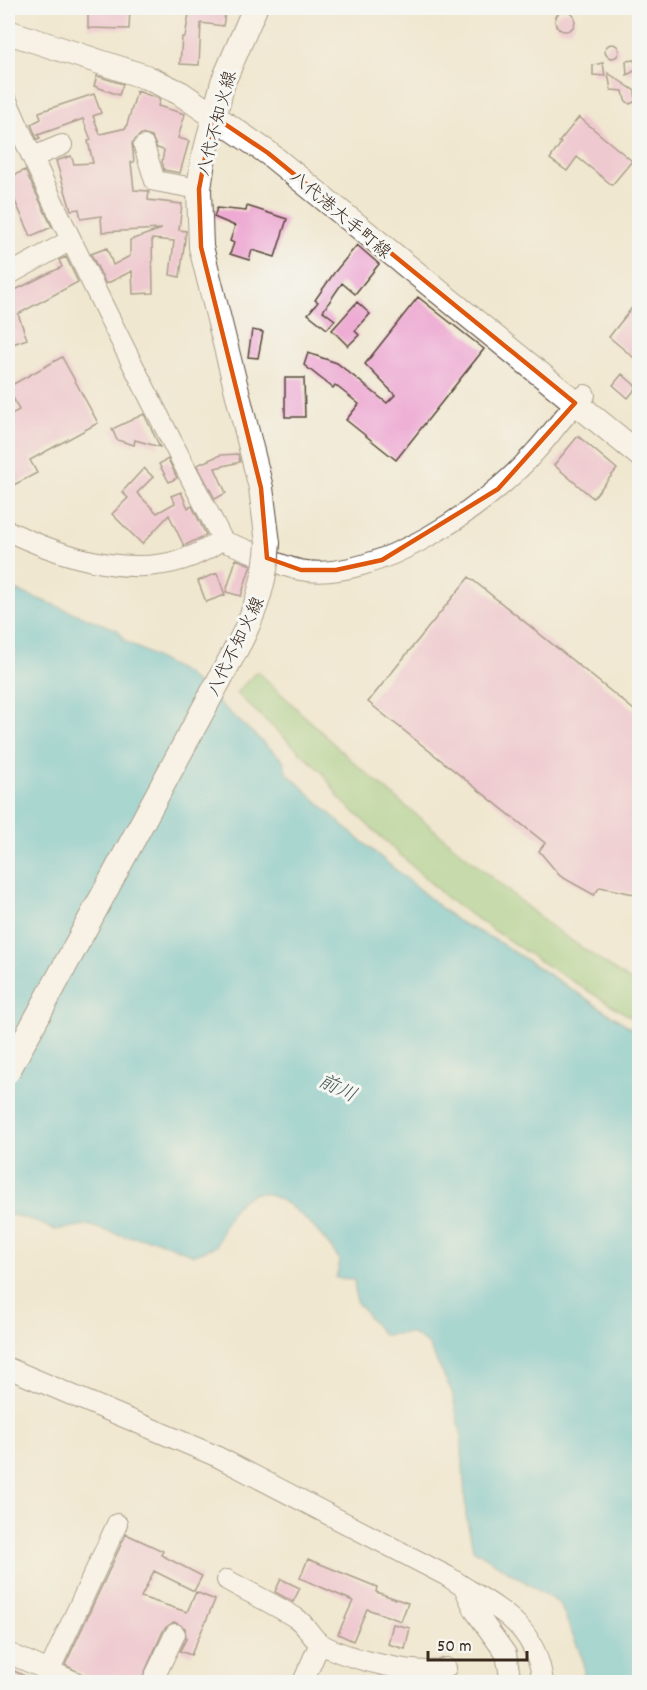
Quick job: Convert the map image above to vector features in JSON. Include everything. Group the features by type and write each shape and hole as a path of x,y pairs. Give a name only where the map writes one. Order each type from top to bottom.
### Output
{"main road":[{"name":"八代不知火線","path":"8,1071 242,638 260,600 267,567 268,543 261,488 201,247 199,189 215,109 255,8"},
{"name":"八代港大手町線","path":"8,19 150,66 185,81 215,109"},
{"name":"八代港大手町線","path":"8,32 146,77 266,134 580,399 639,455"},
{"name":"八代港大手町線","path":"580,399 639,438"}],"street":[{"path":"8,103 71,240 222,539 301,570 336,570 382,561 455,520 498,489 534,454 580,399"},
{"path":"33,158 62,145"},
{"path":"144,146 155,181 199,189"},
{"path":"8,275 71,240"},
{"path":"8,531 75,558 117,567 164,564 209,549 222,539"},
{"path":"8,1368 216,1456 384,1541 464,1587 501,1610 522,1628 540,1662 543,1683"},
{"path":"49,1671 117,1524"},
{"path":"227,1580 298,1619 320,1643 352,1656 420,1671 435,1672 446,1668"},
{"path":"464,1587 475,1611 506,1654 511,1683"},
{"path":"152,1683 175,1634"},
{"path":"303,1683 320,1643"},
{"path":"8,1653 75,1683"}],"highlighted area":[{"path":"213,116 268,153 575,403 498,489 382,560 336,570 301,570 267,558 261,488 201,247 199,189"}],"green space":[{"path":"257,671 354,763 549,925 639,987 639,1022 538,960 449,900 340,799 323,773 236,693"}],"water":[{"name":"前川","path":"8,587 118,630 125,641 185,673 283,760 286,772 341,824 457,921 497,941 639,1033 639,1682 574,1682 584,1676 583,1660 560,1604 473,1549 466,1516 461,1433 452,1392 428,1344 411,1333 383,1335 356,1301 354,1279 336,1278 340,1261 334,1251 300,1214 272,1196 260,1193 248,1196 232,1212 216,1246 193,1255 157,1240 124,1236 87,1225 55,1230 29,1219 8,1214"}],"building":[{"path":"88,8 130,8 129,29 88,28"},
{"path":"190,8 226,8 223,26 201,23 199,65 180,64 182,37 185,37"},
{"path":"565,11 572,14 575,21 572,28 565,31 558,28 555,21 558,14"},
{"path":"612,44 617,46 619,51 617,56 612,58 607,56 605,51 607,46"},
{"path":"634,60 638,69 627,75 626,61"},
{"path":"603,63 605,76 593,75 593,65"},
{"path":"608,73 635,91 636,101 630,104 625,100 623,91 611,90"},
{"path":"97,76 123,84 119,95 94,86"},
{"path":"137,91 160,99 158,106 185,114 178,138 189,141 180,173 164,170 162,162 164,150 157,148 152,137 141,134 132,143 134,162 131,162 134,190 149,191 148,200 182,204 179,230 186,231 180,277 170,275 174,241 152,239 153,293 133,294 132,271 106,284 91,254 107,248 113,265 130,256 130,240 162,229 102,232 101,216 81,219 79,209 71,210 56,161 71,156 74,164 93,163 88,141 91,140 83,119 38,135 40,138 37,139 31,124 41,119 39,112 94,94 101,113 93,116 100,134 126,128"},
{"path":"579,117 632,161 612,185 577,157 567,171 550,159 561,143 559,142"},
{"path":"25,170 52,227 31,236 8,186 8,178"},
{"path":"247,206 287,219 275,257 252,250 249,260 230,254 234,243 230,241 235,226 214,217 217,208 246,211"},
{"path":"357,245 379,264 355,294 342,283 323,311 335,320 327,329 308,314 318,302 315,300 334,273"},
{"path":"66,257 78,282 18,314 27,339 10,345 8,289 11,292 62,267 59,260"},
{"path":"418,297 484,349 396,460 346,420 359,404 335,385 333,388 304,365 308,353 337,363 387,403 395,395 365,364"},
{"path":"639,299 639,362 609,337"},
{"path":"357,302 370,314 355,331 359,335 348,346 332,330"},
{"path":"252,330 263,332 258,358 248,357"},
{"path":"62,357 98,423 30,460 37,473 8,488 8,416 19,410 8,387"},
{"path":"622,374 637,387 628,398 613,385"},
{"path":"285,378 304,378 305,417 285,417"},
{"path":"144,414 160,447 135,440 134,445 117,440 112,429"},
{"path":"578,436 617,469 593,498 554,465"},
{"path":"238,454 240,462 215,468 226,493 215,499 197,465 220,455"},
{"path":"168,459 177,478 169,482 159,464"},
{"path":"144,468 153,477 137,493 157,513 175,503 171,496 181,492 188,508 192,506 206,535 184,546 169,515 142,544 112,514 128,498 122,492"},
{"path":"236,559 251,565 241,596 226,592"},
{"path":"217,573 225,595 206,602 198,581"},
{"path":"469,577 639,714 639,895 600,887 594,895 560,876 539,851 545,843 368,702"},
{"path":"126,1534 163,1551 161,1555 202,1576 194,1591 154,1571 141,1597 187,1612 196,1592 215,1600 191,1655 180,1651 186,1639 185,1628 174,1622 164,1629 140,1683 99,1683 65,1665"},
{"path":"308,1559 377,1587 376,1592 408,1603 401,1621 367,1609 353,1641 338,1634 353,1601 300,1578"},
{"path":"281,1579 300,1588 293,1602 275,1592"},
{"path":"393,1624 410,1628 405,1649 388,1644"},
{"path":"8,1668 39,1683 8,1683"}]}
